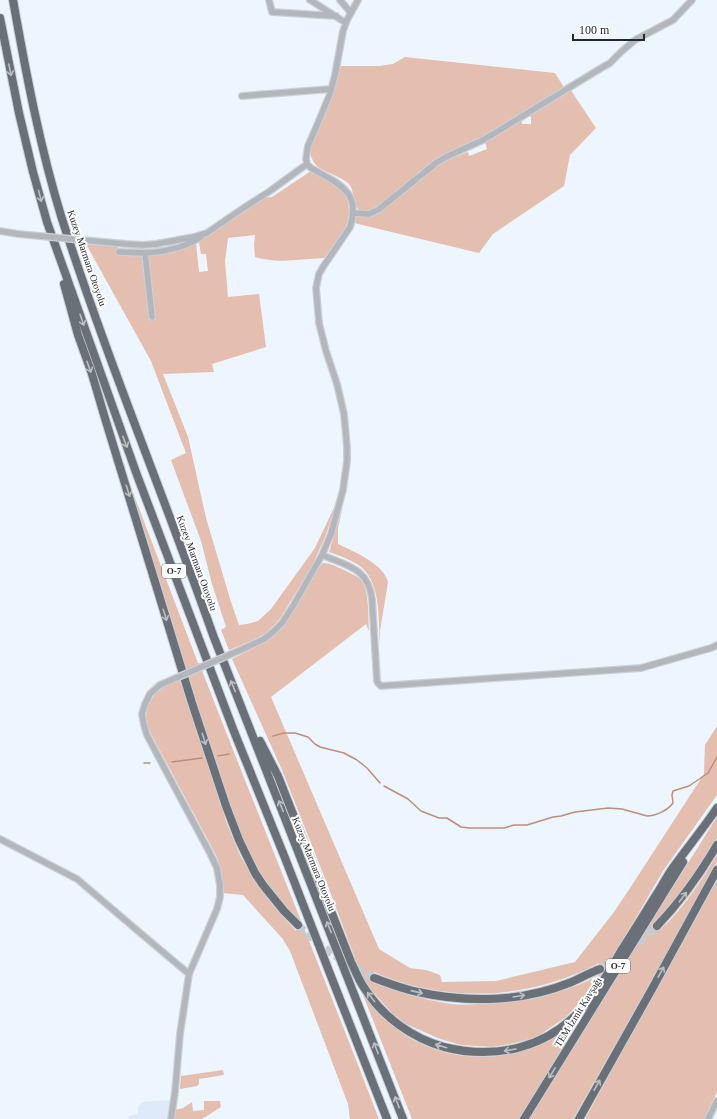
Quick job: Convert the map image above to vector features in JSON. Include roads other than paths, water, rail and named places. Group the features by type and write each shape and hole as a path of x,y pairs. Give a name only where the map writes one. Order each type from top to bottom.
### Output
{"highway":[{"name":"Kuzey Marmara Otoyolu","path":"13,0 33,104 47,164 83,282 191,574 212,635 403,1119"},
{"name":"O-7","path":"0,18 19,114 47,222 127,447 233,729 386,1116"},
{"path":"47,222 78,335 92,374 192,703 226,806 239,840 255,873 272,898 298,925"},
{"path":"240,704 278,776 359,980 374,1001 393,1020 410,1032 437,1045 474,1052 507,1050 526,1046 552,1034 575,1016 599,988 672,870 715,811"},
{"name":"TEM İzmit Kavşağı","path":"524,1119 715,811"},
{"path":"657,926 672,911 687,891 717,845"},
{"path":"579,1119 717,870"},
{"path":"374,978 411,991 434,995 480,999 511,997 551,989 569,983 600,969"}],"street":[{"path":"269,0 272,12 336,16"},
{"path":"310,0 346,23"},
{"path":"340,0 351,13"},
{"path":"171,1119 180,1034 189,974 217,909 220,897 220,885 217,868 147,735 142,714 150,694 160,685 245,648 264,639 273,632 282,623 322,555 331,534 343,490 346,468 346,430 338,384 321,336 316,288 323,267 350,227 353,213 351,199 345,189 341,185 311,168 307,164 306,154 331,89 343,31 358,0"},
{"path":"353,213 374,213 432,166 446,157 485,139 610,63 635,40 673,20 692,0"},
{"path":"242,96 331,89"},
{"path":"119,252 145,253 172,250 194,242 270,191 307,164"},
{"path":"0,231 18,234 143,245 171,242 208,233"},
{"path":"145,253 152,317"},
{"path":"322,555 356,569 368,582 372,599 377,681 381,686 641,668 717,645"},
{"path":"0,839 77,879 189,974"},
{"path":"708,1119 717,1101"}],"waterway":[{"path":"273,736 284,733 295,733 308,737 320,747 344,753 357,760 367,768 380,783"},
{"path":"218,756 229,754"},
{"path":"384,786 408,799 421,811 439,818 447,818 461,827 469,828 504,828 514,825 527,825 575,812 608,808 622,809 650,816 662,812 671,806 673,803 673,791 689,786 708,773 717,757"},
{"path":"172,762 202,758"},
{"path":"144,763 150,763"}],"tunnel":[{"path":"298,925 334,954 353,967 374,978"},
{"path":"629,950 657,926"},
{"path":"600,969 618,958"}]}
